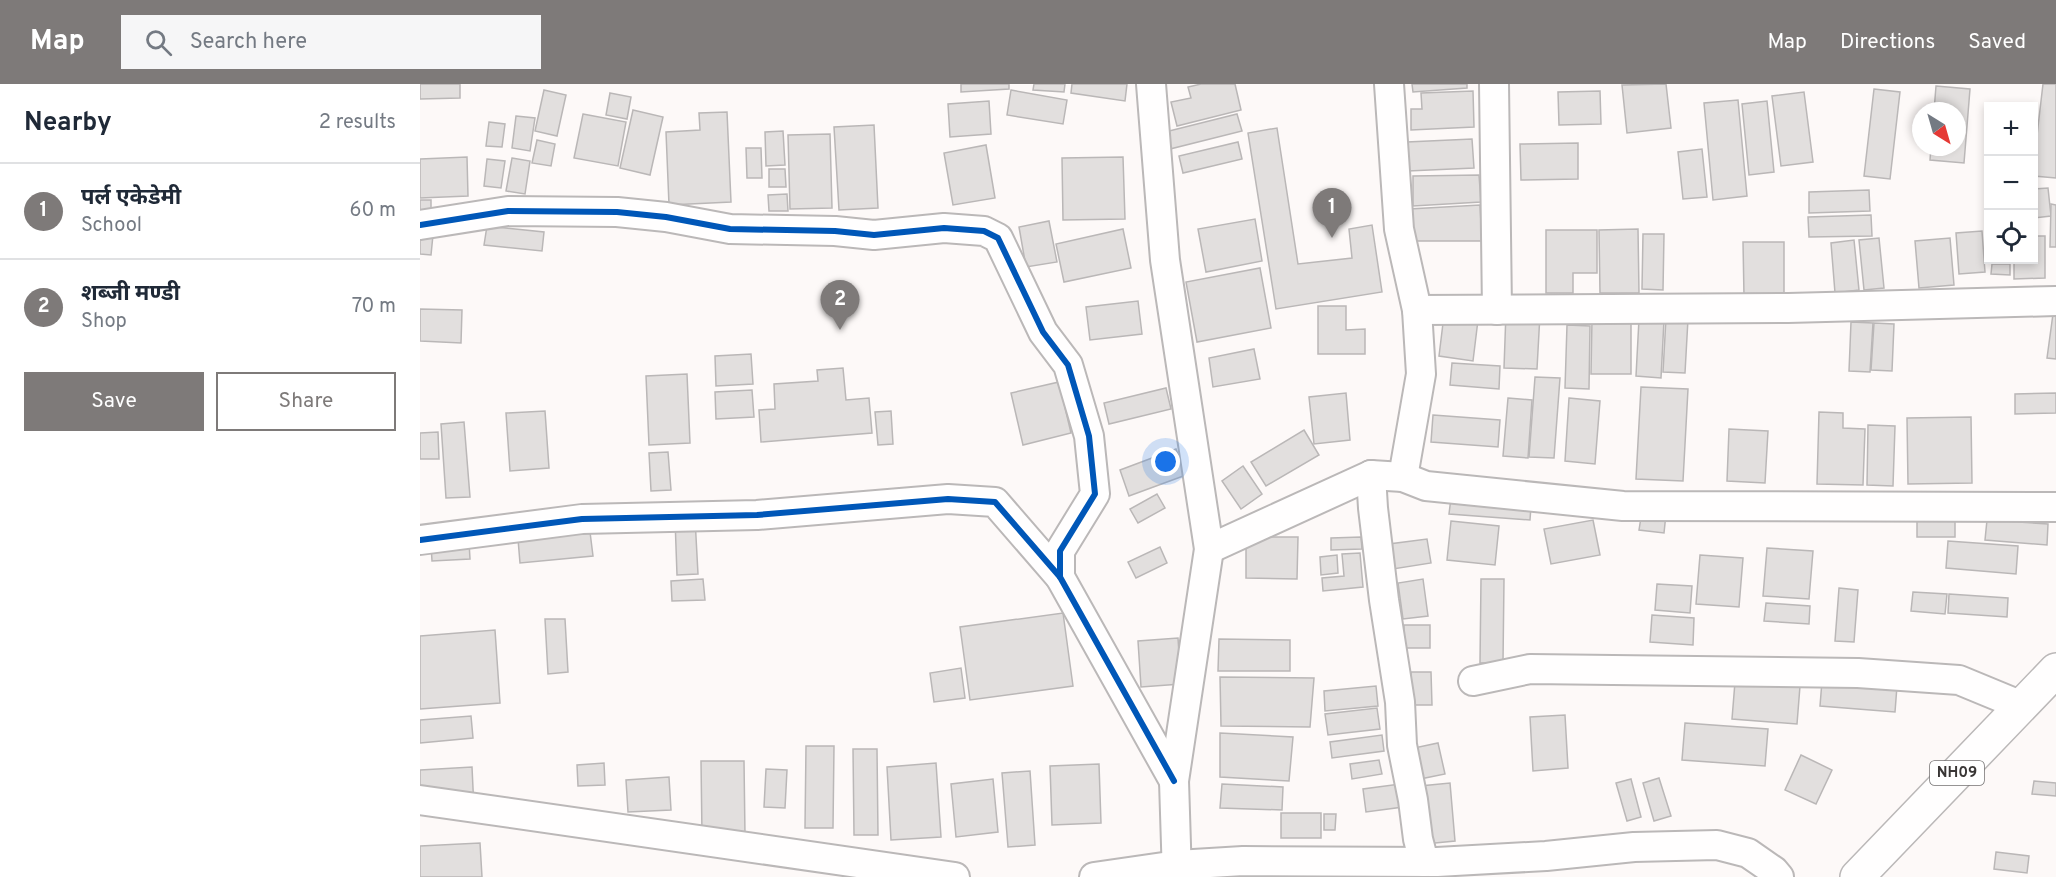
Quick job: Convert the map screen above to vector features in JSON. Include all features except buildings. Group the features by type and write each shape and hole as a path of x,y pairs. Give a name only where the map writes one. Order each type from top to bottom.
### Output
{"main road":[{"name":"NH09","path":"1857,877 2056,670"}],"street":[{"path":"1151,84 1165,260 1209,549 1174,781 1177,871"},
{"path":"1389,84 1399,229 1417,310 1421,374 1403,477"},
{"path":"1497,310 1500,85"},
{"path":"420,225 508,211 617,212 666,217 730,229 835,231 874,235 912,229 944,228 984,231 998,238 1043,332 1068,364 1089,436 1095,494 1060,551 1060,577"},
{"path":"1417,310 1788,308 2056,301"},
{"path":"1209,549 1371,476 1403,477 1426,486 1623,506 2056,507"},
{"path":"1371,476 1384,600 1400,702 1402,745 1424,862"},
{"path":"420,540 582,519 757,515 936,500 995,502 1060,577 1174,781"},
{"path":"1473,681 1530,669 1858,673 1959,680 2022,706"},
{"path":"420,800 955,877"},
{"path":"1094,877 1177,871 1243,861 1424,862 1546,856 1634,847 1717,845 1748,853 1779,877"}],"cycle path":[{"path":"420,225 508,211 617,212 666,217 730,229 835,231 874,235 944,228 984,231 998,238 1043,332 1068,365 1089,436 1095,494 1060,551 1060,577"},
{"path":"420,540 582,519 757,515 948,499 995,502 1060,577 1174,781"}],"place":[{"name":"पर्ल एकेडेमी","path":"1332,238"},
{"name":"शब्जी मण्डी","path":"840,330"}]}
